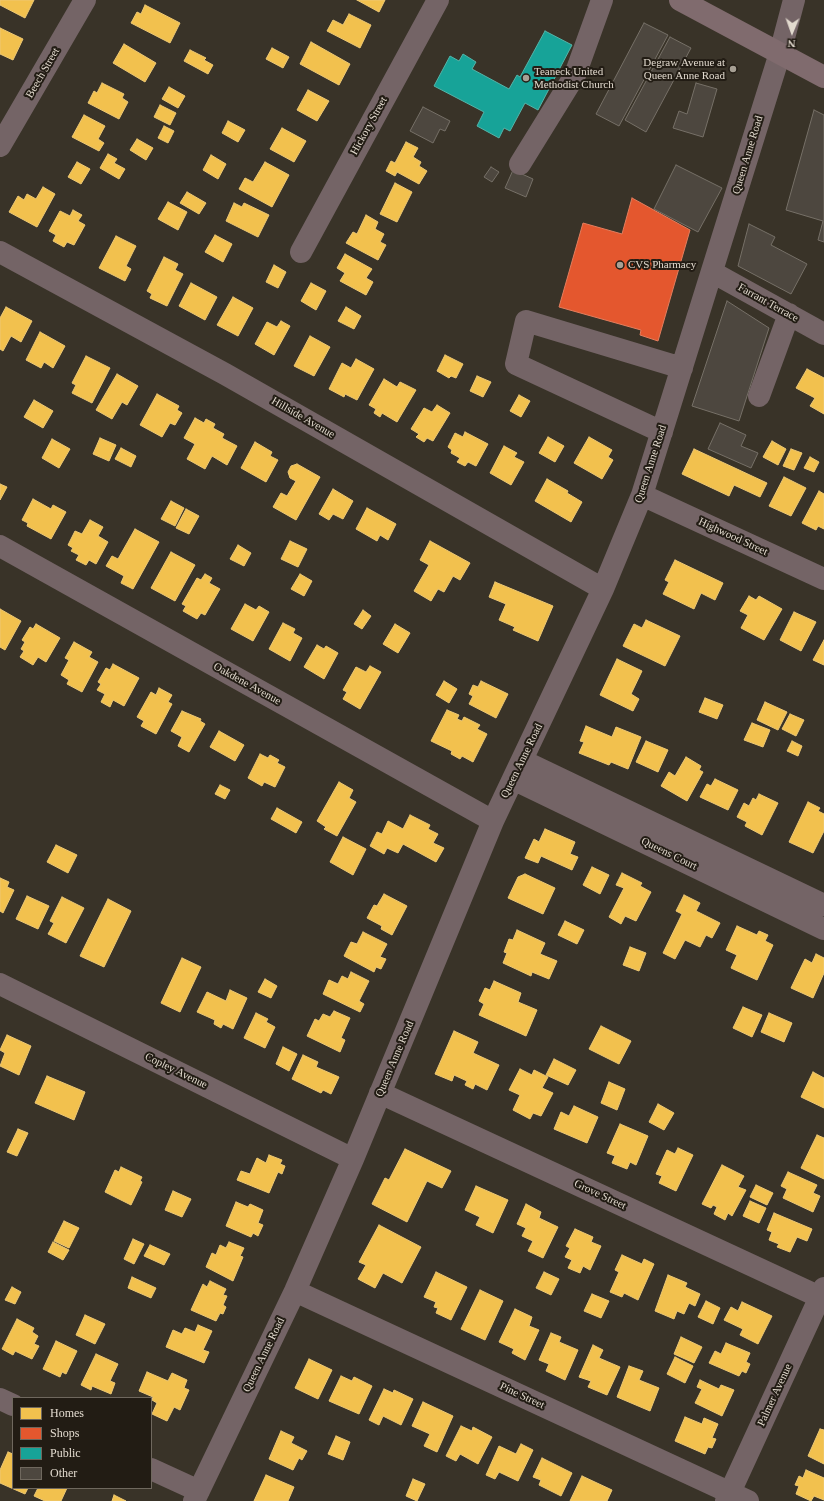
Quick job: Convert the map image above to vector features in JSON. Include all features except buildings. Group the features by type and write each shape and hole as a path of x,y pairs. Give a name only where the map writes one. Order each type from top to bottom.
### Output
{"main road":[{"path":"680,0 824,77"}],"street":[{"name":"Beech Street","path":"0,146 85,0"},
{"name":"Hickory Street","path":"300,252 438,0"},
{"path":"520,164 575,75 602,0"},
{"name":"Queen Anne Road","path":"196,1496 295,1290 353,1159 493,821 603,589 642,495 780,53 794,0"},
{"name":"Hillside Avenue","path":"0,252 232,378 603,589"},
{"name":"Farrant Terrace","path":"712,272 824,334"},
{"path":"759,396 789,314"},
{"path":"662,432 516,364 526,321 682,368"},
{"name":"Highwood Street","path":"642,495 824,579"},
{"name":"Oakdene Avenue","path":"0,546 493,821"},
{"name":"Queens Court","path":"518,770 674,845 817,925"},
{"name":"Queens Court","path":"674,845 821,904"},
{"path":"817,925 821,904"},
{"name":"Copley Avenue","path":"0,984 353,1159"},
{"name":"Grove Street","path":"380,1093 823,1295"},
{"name":"Pine Street","path":"295,1290 735,1498"},
{"name":"Palmer Avenue","path":"735,1498 823,1295"},
{"path":"0,1399 12,1405"},
{"path":"152,1470 196,1496"}],"place":[{"name":"Degraw Avenue at Queen Anne Road","path":"733,69"},
{"name":"Teaneck United Methodist Church","path":"526,78"},
{"name":"CVS Pharmacy","path":"620,265"}]}
